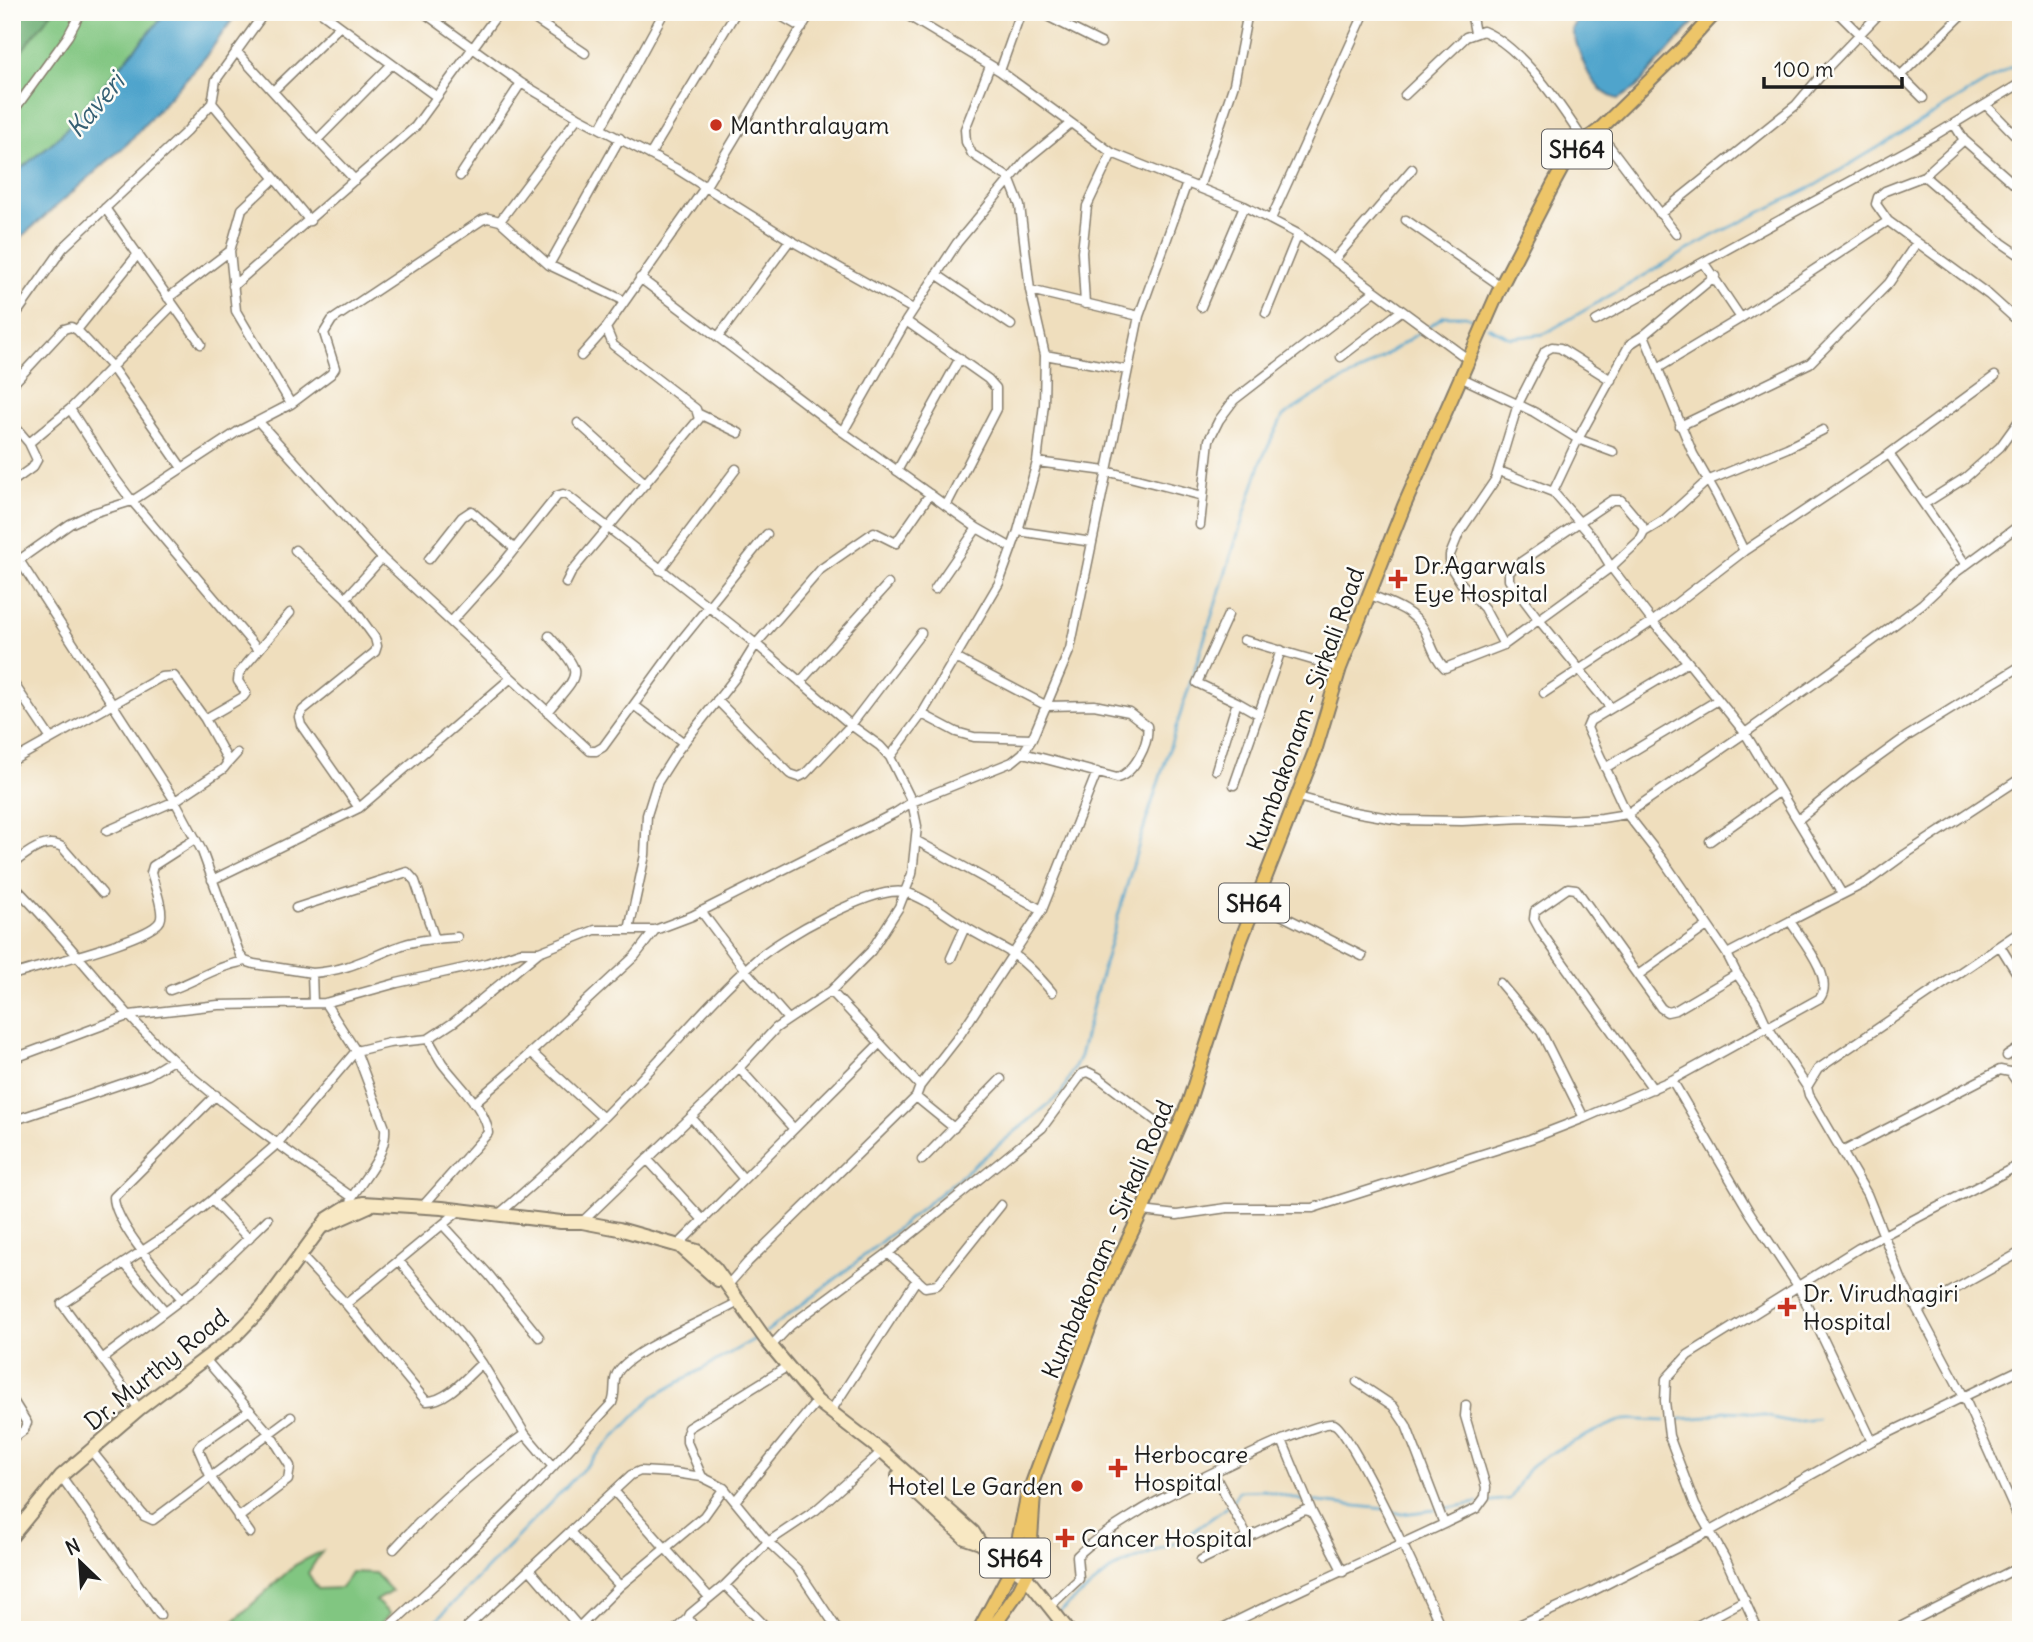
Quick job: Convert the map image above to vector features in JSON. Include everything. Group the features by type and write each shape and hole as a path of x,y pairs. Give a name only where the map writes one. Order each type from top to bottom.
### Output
{"main road":[{"name":"Kumbakonam - Sirkali Road","path":"979,1630 1013,1566 1027,1497 1101,1296 1142,1211 1188,1104 1238,945 1298,797 1340,668 1368,594 1502,286 1566,161 1686,45 1714,13"},
{"path":"352,1201 582,1222 680,1246 726,1284 768,1343 817,1401 852,1427 973,1532 980,1543"},
{"name":"Dr. Murthy Road","path":"12,1536 61,1476 90,1449 236,1335 262,1308 301,1256 318,1228 352,1201"},
{"path":"318,1228 338,1222 373,1204"},
{"path":"852,1427 965,1538 980,1543 1026,1577 1065,1626"},
{"name":"Kumbakonam - Sirkali Road","path":"991,1630 1026,1577 1031,1559 1034,1480"}],"street":[{"path":"12,113 68,36 81,12"},
{"path":"12,320 63,248 187,131 212,103 216,80 265,12"},
{"path":"321,12 437,97"},
{"path":"423,12 521,83 706,186 790,240 913,309"},
{"path":"233,286 415,127 499,12"},
{"path":"524,12 585,53"},
{"path":"601,128 663,15 651,12"},
{"path":"650,155 736,12"},
{"path":"774,12 802,28"},
{"path":"581,356 606,328 706,186 811,12"},
{"path":"902,12 1000,71 1112,153 1244,206 1298,234 1469,360"},
{"path":"1000,71 1021,12"},
{"path":"1039,12 1101,43"},
{"path":"1199,188 1234,84 1248,12"},
{"path":"1270,219 1365,12"},
{"path":"1471,12 1475,33"},
{"path":"1837,12 1923,97"},
{"path":"1660,214 1796,105 1881,12"},
{"path":"1901,75 1965,12"},
{"path":"273,91 340,26"},
{"path":"1405,95 1466,37 1483,31 1496,37 1548,89 1584,141"},
{"path":"236,51 355,180"},
{"path":"317,140 393,64"},
{"path":"890,757 922,714 999,583 1018,531 1037,462 1044,404 1045,355 1030,290 1020,206 1009,178 972,154 966,142 965,129 990,66"},
{"path":"460,176 521,83"},
{"path":"1595,321 1955,124 2021,83"},
{"path":"212,103 310,221"},
{"path":"1987,106 2021,141"},
{"path":"500,221 578,117"},
{"path":"843,432 913,309 957,243 1027,159 1071,123"},
{"path":"1955,124 1964,140 2021,190"},
{"path":"1598,131 1676,234"},
{"path":"549,265 620,138"},
{"path":"1964,140 1924,176 1885,191 1878,197 1876,204 1888,220 1989,295 2021,324"},
{"path":"1085,304 1082,252 1087,206 1112,153"},
{"path":"1335,260 1412,169"},
{"path":"1924,176 2021,256"},
{"path":"274,178 242,209 230,251 236,311 291,404"},
{"path":"139,1409 62,1304 212,1200 277,1144 356,1051 428,1038 454,1022 539,952 595,930 655,930 701,911 912,802 1012,762 1023,753 1047,706 1070,649 1139,316 1187,183"},
{"path":"1201,307 1244,206"},
{"path":"105,208 201,344"},
{"path":"245,961 235,945 195,839 175,801 15,561 70,524 93,513 132,501 237,432 291,404 331,374 335,368 324,333 332,320 482,220 488,218 500,221 549,265 625,301"},
{"path":"1406,220 1502,286"},
{"path":"1658,368 1741,318 1888,220"},
{"path":"1266,313 1298,234"},
{"path":"718,337 790,240"},
{"path":"1680,426 1810,363 1889,283 1917,242"},
{"path":"29,443 70,409 171,301 230,251"},
{"path":"77,330 138,254"},
{"path":"1704,262 1741,318"},
{"path":"936,274 1011,325"},
{"path":"1553,492 1578,439 1630,344 1715,276"},
{"path":"640,278 843,432 977,528 1012,548"},
{"path":"1030,290 1139,316"},
{"path":"1200,525 1209,440 1219,420 1234,400 1375,291"},
{"path":"1341,357 1401,311"},
{"path":"906,321 988,379 996,388 998,397 996,408 946,506"},
{"path":"12,385 64,329 71,327 111,366 182,468"},
{"path":"606,328 612,345 699,414 739,433"},
{"path":"1644,335 1680,426 1744,551"},
{"path":"1504,645 1484,608 1461,583 1450,566 1450,555 1459,533 1495,480 1518,404 1545,351 1552,346 1560,348 1611,380"},
{"path":"1045,355 1127,370"},
{"path":"897,471 960,358"},
{"path":"1544,693 1652,621 1744,551 1889,454 1995,376"},
{"path":"1462,378 1518,404 1578,439 1613,452"},
{"path":"70,409 132,501 258,650"},
{"path":"566,583 572,571 697,424 699,414"},
{"path":"1924,504 1965,478 2000,447 2021,418"},
{"path":"259,422 382,558 585,747 596,751 603,747 707,607 767,534"},
{"path":"578,423 646,484"},
{"path":"12,424 29,443 37,460 33,467 12,482"},
{"path":"1368,594 1409,611 1423,627 1436,656 1445,668 1504,645 1611,567 1640,540 1644,532 1664,520 1707,481 1824,430"},
{"path":"1889,454 1966,565"},
{"path":"1037,462 1106,471 1203,496"},
{"path":"660,570 736,469"},
{"path":"1499,471 1553,492 1580,522 1652,621 1745,733 1842,894"},
{"path":"450,622 496,572 557,496 563,494 756,643 851,725 880,746 890,757 912,802 917,841 912,874 899,907 870,951 831,991 788,1019 582,1222"},
{"path":"629,930 645,855 647,815 657,783 684,743 734,678 756,643 821,569 874,532 896,543 930,494"},
{"path":"1611,708 1539,620 1509,580 1509,573 1515,566 1612,500 1621,500 1642,525 1644,532"},
{"path":"429,559 462,517 471,512 514,548"},
{"path":"1298,797 1349,811 1400,820 1563,820 1627,814 1745,733 1922,604 1966,565 2021,524"},
{"path":"935,589 977,528"},
{"path":"1018,531 1092,542"},
{"path":"295,550 346,598 375,639 377,646 375,652 303,710 299,717 301,725 359,808"},
{"path":"346,598 382,558"},
{"path":"800,682 888,584"},
{"path":"205,719 243,697 246,693 237,677 290,613"},
{"path":"1228,615 1196,683 1258,714"},
{"path":"716,700 794,777 805,774 851,725 921,633"},
{"path":"547,712 571,683 576,669 574,663 549,636"},
{"path":"1244,640 1340,668"},
{"path":"1234,785 1281,650"},
{"path":"956,658 1047,706 1094,705 1129,712 1147,726 1149,734 1132,769 1125,776 1117,778 1023,753"},
{"path":"1688,662 1587,724 1627,814 1663,860 1727,954 1867,1194 1902,1281 1964,1397 2021,1524"},
{"path":"1798,820 1906,737 2021,666"},
{"path":"12,761 161,677 168,676 179,681 205,719 226,757 227,764"},
{"path":"212,880 359,808 510,678"},
{"path":"12,681 51,739"},
{"path":"1605,768 1718,700"},
{"path":"1216,770 1237,702"},
{"path":"635,706 684,743"},
{"path":"922,714 956,732 974,737 1032,739"},
{"path":"107,831 175,801 223,769 237,753"},
{"path":"726,1284 916,1097 920,1086 959,1036 1042,910 1097,772"},
{"path":"1727,954 1867,882 2021,778"},
{"path":"1710,841 1780,791"},
{"path":"12,975 109,947 153,929 160,923 162,915 151,873 153,866 195,839"},
{"path":"917,841 1042,910"},
{"path":"12,864 41,845 54,843 62,847 102,892"},
{"path":"296,908 407,872 415,881 435,939"},
{"path":"12,884 75,956 173,1060 352,1201 386,1141 385,1128 356,1051 325,1003"},
{"path":"1653,1089 1541,932 1534,919 1535,911 1568,888 1576,889 1661,1009 1667,1012 1676,1010 1737,974"},
{"path":"497,1216 536,1183 758,958 795,934 861,900 876,894 905,892 1013,954 1052,992"},
{"path":"1255,902 1362,956"},
{"path":"701,911 745,970 788,1019"},
{"path":"1142,1211 1177,1215 1227,1208 1312,1208 1530,1139 1653,1089 1820,998 1825,992 1824,976 1790,921"},
{"path":"1638,975 1707,926"},
{"path":"951,958 965,928"},
{"path":"474,1102 635,956 655,930"},
{"path":"1807,1087 1818,1069 2021,931"},
{"path":"170,990 213,969 245,961 312,973 334,972 397,947 457,937"},
{"path":"2000,946 2021,980"},
{"path":"12,1059 130,1015 218,1005 325,1003 397,983 487,963 520,952 539,952"},
{"path":"312,973 313,1003"},
{"path":"1500,983 1541,1032 1584,1118"},
{"path":"831,991 920,1086"},
{"path":"422,1207 488,1133 488,1126 474,1102 442,1063 428,1038"},
{"path":"680,1246 743,1178 880,1043"},
{"path":"2007,1056 2021,1047"},
{"path":"531,1052 602,1117"},
{"path":"21,1118 148,1075 173,1060"},
{"path":"739,1068 794,1129"},
{"path":"1842,1153 2000,1070 2010,1072 2021,1087"},
{"path":"768,1343 888,1253 1042,1128 1082,1074 1088,1072 1098,1077 1160,1124 1177,1132"},
{"path":"922,1160 1001,1079"},
{"path":"1672,1080 1750,1213 1798,1286 1872,1441"},
{"path":"181,1298 142,1251 116,1208 114,1197 216,1095"},
{"path":"916,1097 954,1128"},
{"path":"691,1117 743,1178"},
{"path":"647,1159 703,1220"},
{"path":"1758,1630 1695,1505 1669,1436 1665,1401 1666,1379 1688,1355 1882,1235 2021,1164"},
{"path":"212,1200 249,1238"},
{"path":"888,1253 925,1287 937,1285 1001,1205"},
{"path":"346,1304 459,1211"},
{"path":"102,1359 200,1284 268,1219"},
{"path":"443,1225 489,1275 539,1337"},
{"path":"1918,1310 2021,1252"},
{"path":"301,1256 346,1304 426,1401 435,1402 446,1395 482,1363"},
{"path":"398,1261 482,1363 525,1434 553,1468"},
{"path":"124,1263 165,1311"},
{"path":"831,1412 917,1279"},
{"path":"385,1630 443,1577 553,1468 612,1403 616,1392 615,1377 622,1366 680,1331 738,1301"},
{"path":"205,1359 270,1434 290,1466 288,1480 238,1518"},
{"path":"702,1476 687,1442 687,1430 788,1366"},
{"path":"1508,1630 1591,1592 1710,1531 1872,1441 2021,1369"},
{"path":"1357,1382 1393,1406 1406,1425 1444,1524"},
{"path":"12,1399 27,1423 24,1430 12,1438"},
{"path":"736,1500 817,1401"},
{"path":"1219,1630 1287,1595 1402,1546 1477,1508 1485,1497 1486,1488 1465,1416 1466,1405"},
{"path":"250,1410 198,1448 211,1478 250,1533"},
{"path":"90,1449 148,1520 160,1517 291,1417"},
{"path":"1051,1608 1079,1579 1077,1556 1138,1512 1282,1440 1332,1423 1341,1428 1366,1472 1442,1630"},
{"path":"394,1549 429,1511 525,1434"},
{"path":"1282,1440 1312,1512 1343,1572"},
{"path":"675,1630 768,1542 816,1510 878,1455"},
{"path":"464,1630 614,1490 640,1471 702,1476 724,1488 768,1542 798,1570 838,1630"},
{"path":"1214,1474 1247,1536"},
{"path":"61,1476 160,1615"},
{"path":"530,1570 578,1628 620,1586 704,1516 724,1488"},
{"path":"614,1490 709,1597"},
{"path":"1201,1560 1305,1510 1312,1512"},
{"path":"571,1533 620,1586"},
{"path":"1894,1630 2021,1566"},
{"path":"725,1585 766,1627"},
{"path":"1689,1630 1745,1600"},
{"path":"688,1618 696,1630"}],"green space":[{"path":"12,12 52,12 12,63"},
{"path":"52,12 167,12 59,137 12,176 12,63"},
{"path":"322,1551 308,1573 318,1589 341,1588 351,1572 375,1573 392,1591 376,1601 390,1614 374,1630 224,1630 295,1565"}],"water":[{"name":"Kaveri","path":"167,12 238,12 203,60 128,143 12,245 12,176 59,137"},
{"path":"1581,12 1703,12 1635,89 1618,99 1600,88 1582,61 1572,30"}],"waterway":[{"path":"1488,327 1511,338 1544,334 1712,236 1814,186 2021,61"},
{"path":"766,1332 843,1273 1061,1094 1080,1056 1141,837 1262,459 1283,416 1327,388 1362,371 1444,316 1466,316 1482,324"},
{"path":"427,1630 653,1397 760,1336"},
{"path":"1670,1420 1707,1417 1724,1411 1747,1412 1792,1422 1818,1419"},
{"path":"1484,1502 1510,1499 1531,1466 1592,1433 1625,1420 1664,1421"},
{"path":"1058,1613 1114,1568 1181,1540 1230,1505 1239,1491 1264,1490 1304,1501"},
{"path":"1310,1501 1384,1509 1402,1514 1435,1510"},
{"path":"1442,1509 1477,1503"},
{"path":"1041,1630 1053,1617"}],"place":[{"name":"Manthralayam","path":"716,125"},
{"name":"Dr.Agarwals Eye Hospital","path":"1398,579"},
{"name":"Dr. Virudhagiri Hospital","path":"1787,1307"},
{"name":"Herbocare Hospital","path":"1118,1468"},
{"name":"Hotel Le Garden","path":"1077,1486"},
{"name":"Cancer Hospital","path":"1065,1538"}]}
